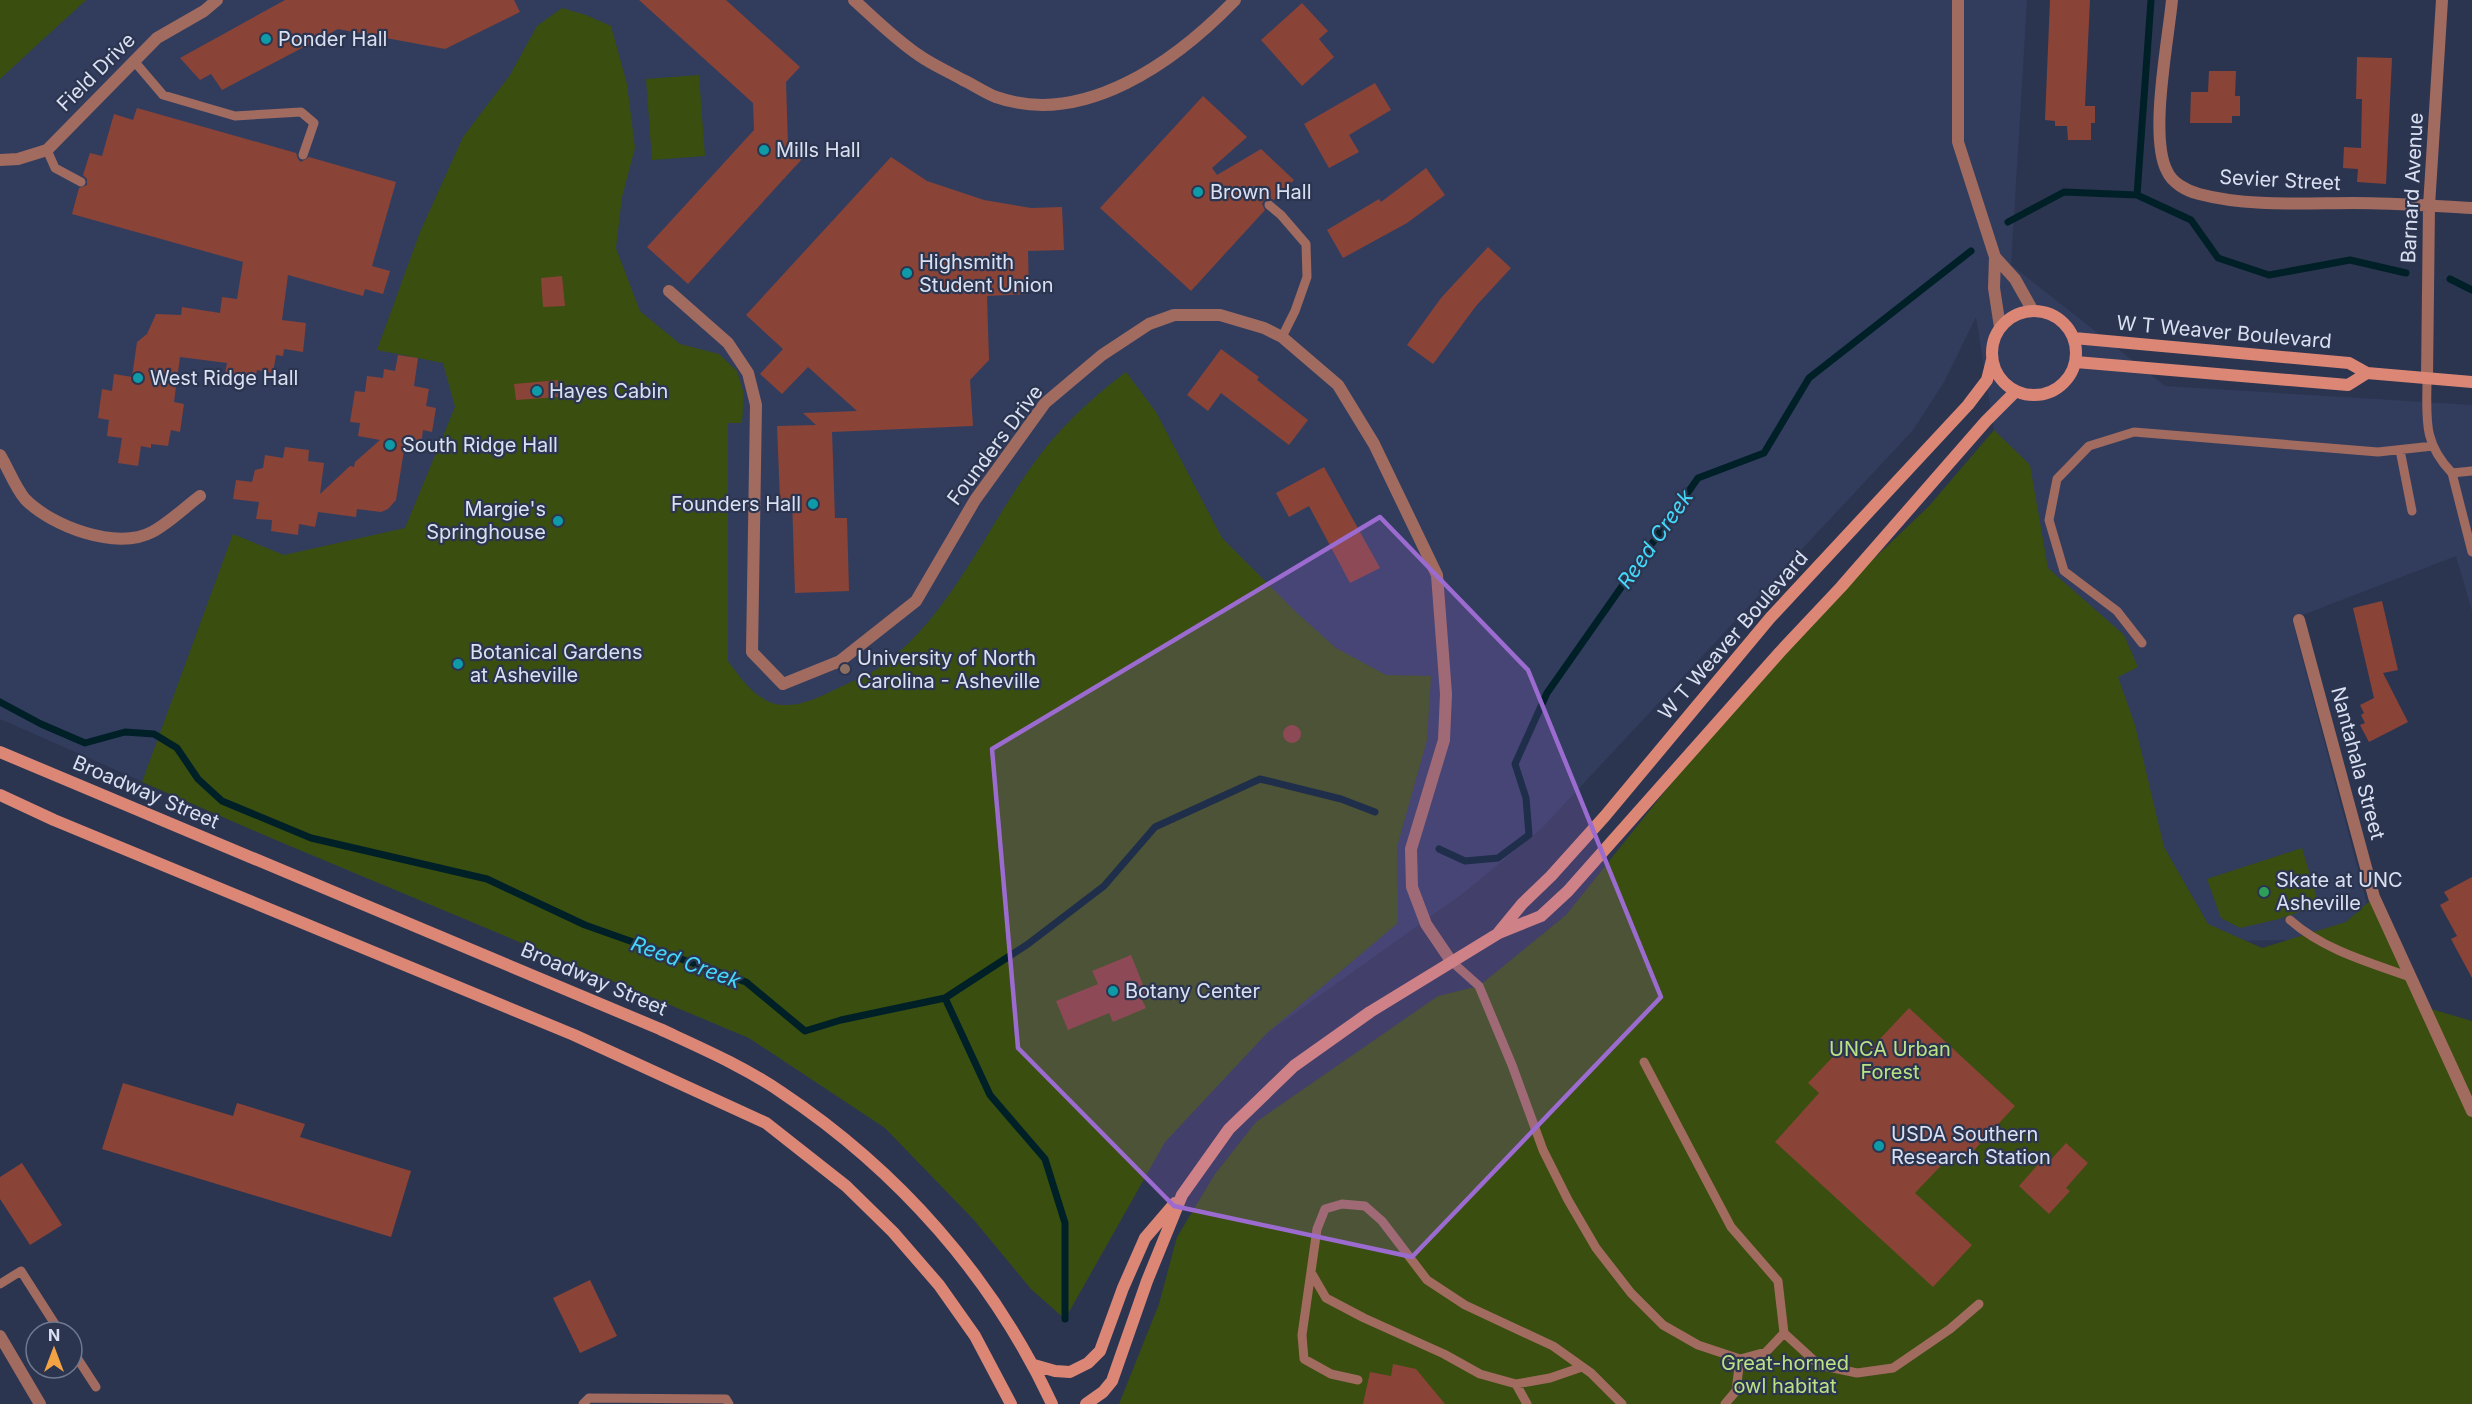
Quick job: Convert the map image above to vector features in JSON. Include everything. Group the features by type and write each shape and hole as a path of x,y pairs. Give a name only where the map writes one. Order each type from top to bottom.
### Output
{"main road":[{"path":"2033,311 2053,315 2062,321 2074,338 2077,350 2076,362 2067,380 2053,391 2034,395 2016,391 1998,375 1992,360 1994,340 2000,327 2020,313 2033,311"},
{"name":"W T Weaver Boulevard","path":"2074,338 2349,363 2367,373 2472,382"},
{"name":"W T Weaver Boulevard","path":"1499,933 1522,904 1551,876 1605,816 1770,618 1968,405 1987,380 1992,360"},
{"name":"W T Weaver Boulevard","path":"2076,362 2348,385 2367,373"},
{"name":"W T Weaver Boulevard","path":"1034,1365 1055,1371 1070,1372 1089,1363 1100,1351 1123,1288 1145,1238 1182,1195 1229,1130 1294,1066 1370,1012 1451,961 1499,933 1541,916 1568,891 1767,666 1841,587 1986,421 2016,391"},
{"name":"Broadway Street","path":"0,752 649,1024 729,1061 770,1085 844,1138 885,1174 926,1215 957,1251 997,1305 1034,1365 1052,1404"},
{"path":"0,795 64,824 574,1035 766,1123 846,1186 939,1285 975,1336 1011,1404"},
{"name":"W T Weaver Boulevard","path":"1086,1404 1103,1392 1112,1381 1151,1270 1182,1195"}],"street":[{"name":"Field Drive","path":"0,160 18,159 47,150 157,38 217,0"},
{"path":"854,0 925,59 995,97 1033,105 1070,104 1147,73 1214,21 1235,0"},
{"path":"1958,0 1958,142 1995,257 1994,288 2000,327"},
{"name":"Sevier Street","path":"2172,0 2158,132 2160,155 2167,173 2178,184 2198,194 2266,203 2391,203 2472,208"},
{"name":"Barnard Avenue","path":"2427,378 2429,206 2442,0"},
{"path":"1995,257 2015,279 2033,311"},
{"name":"Founders Drive","path":"669,291 728,343 748,373 756,405 752,652 783,684 840,661 916,601 975,500 1045,403 1102,355 1149,324 1174,315 1220,315 1264,328 1281,337 1338,385 1374,444 1437,575 1446,694 1444,740 1411,849 1412,886 1426,924 1451,961"},
{"path":"0,455 24,498 51,519 84,534 126,538 151,533 200,496"},
{"name":"Nantahala Street","path":"2299,620 2374,897 2472,1111"},
{"path":"0,1336 40,1404"}],"lane":[{"path":"134,61 163,95 235,116 301,112 314,123 303,155"},
{"path":"47,150 55,168 81,182"},
{"path":"1269,206 1281,215 1306,244 1307,277 1295,311 1281,337"},
{"path":"2427,378 2427,431 2438,459 2451,473 2472,552"},
{"path":"2142,643 2117,611 2064,571 2049,520 2057,479 2089,446 2134,432 2378,452 2433,446"},
{"path":"2400,450 2412,511"},
{"path":"2451,473 2472,471"},
{"path":"2290,920 2303,932 2343,953 2410,977"},
{"path":"1451,961 1479,986 1512,1065 1543,1150 1596,1248 1631,1293 1663,1325 1698,1345 1740,1359 1766,1353 1784,1333"},
{"path":"1644,1062 1731,1227 1778,1281 1784,1333 1820,1365 1857,1373 1893,1368 1950,1329 1979,1304"},
{"path":"1358,1380 1331,1374 1304,1359 1302,1335 1317,1228 1325,1209 1342,1204 1365,1206 1382,1221 1427,1280 1465,1305 1552,1346 1582,1366 1622,1404"},
{"path":"0,1284 21,1271 52,1320"},
{"path":"1312,1274 1326,1298 1444,1354 1480,1374 1516,1384 1550,1378 1582,1366"},
{"path":"1725,1404 1736,1391 1740,1359"},
{"path":"84,1369 96,1388"},
{"path":"1516,1384 1527,1404"},
{"path":"583,1404 589,1398 726,1399 729,1404"}],"highlighted area":[{"path":"1380,517 1528,670 1661,997 1412,1257 1174,1206 1018,1048 992,749"}],"shaded area":[{"name":"University of North Carolina - Asheville","path":"0,0 2027,0 2011,265 2165,386 2472,405 2472,611 2456,556 2292,619 2378,946 2396,972 2284,940 2223,941 1978,739 1994,430 1976,317 1944,382 1913,430 1542,828 1462,894 1267,1033 1165,1142 1065,1319 1031,1289 974,1220 885,1128 749,1038 271,838 0,719"}],"green space":[{"path":"0,0 86,0 0,79"},
{"name":"Botanical Gardens at Asheville","path":"562,8 611,26 627,84 635,148 622,197 616,248 640,311 680,344 719,354 737,371 744,394 742,423 728,423 728,661 751,689 762,698 786,705 816,698 874,671 906,645 952,591 1010,498 1052,440 1087,404 1126,372 1156,412 1222,538 1297,613 1336,648 1386,675 1431,676 1427,740 1397,847 1398,923 1267,1033 1165,1142 1065,1319 1031,1289 974,1220 885,1128 749,1038 142,782 233,534 284,555 405,528 455,407 443,363 377,350 420,232 463,137 510,75 537,26"},
{"path":"699,75 705,156 652,160 646,79"},
{"name":"UNCA Urban Forest","path":"1994,430 2030,465 2048,568 2124,635 2138,667 2118,677 2135,725 2164,847 2208,924 2262,948 2346,922 2374,897 2424,1007 2472,1021 2472,1404 1119,1404 1159,1304 1177,1237 1215,1174 1256,1122 1438,996 1479,986 1566,915 1754,680 1814,616 1929,506"},
{"name":"Skate at UNC Asheville","path":"2302,848 2319,905 2279,919 2240,928 2221,918 2207,879"}],"building":[{"name":"Ponder Hall","path":"285,0 514,0 520,12 445,49 338,29 222,90 211,74 200,80 180,58"},
{"name":"Mills Hall","path":"639,0 726,0 800,67 786,82 788,146 802,159 688,284 647,247 754,130 753,103"},
{"path":"2050,0 2090,0 2085,106 2095,106 2095,123 2091,123 2091,140 2068,140 2067,126 2055,126 2055,121 2045,120"},
{"path":"1302,3 1328,31 1319,39 1334,57 1302,86 1261,40"},
{"path":"2357,57 2392,58 2386,184 2357,182 2358,169 2343,168 2344,147 2361,148 2362,99 2356,99"},
{"path":"2209,71 2236,71 2235,96 2240,96 2240,116 2232,116 2232,123 2190,123 2191,92 2208,92"},
{"path":"1375,83 1391,110 1349,135 1359,152 1329,168 1304,124"},
{"name":"Brown Hall","path":"1203,96 1247,137 1212,168 1217,175 1261,149 1294,180 1274,200 1270,198 1264,200 1262,204 1265,210 1191,291 1100,208"},
{"path":"137,108 296,153 301,162 309,157 396,182 372,266 390,271 383,294 365,289 363,296 288,275 282,320 306,323 303,352 284,349 283,356 276,355 273,373 257,370 255,379 225,374 227,363 180,357 174,402 184,404 180,432 171,430 168,446 151,444 151,448 141,446 138,466 118,463 122,438 107,436 109,420 98,418 102,389 112,391 114,374 132,377 137,342 147,334 156,314 181,315 182,307 220,313 222,297 237,299 243,262 72,214 79,188 87,185 87,179 83,175 90,153 102,156 114,114 133,120"},
{"name":"Highsmith Student Union","path":"891,157 927,181 984,200 1031,208 1062,207 1064,250 1028,251 1029,294 987,296 989,360 970,380 973,426 832,432 835,518 847,518 849,591 795,593 792,499 780,500 777,426 816,425 803,413 857,411 808,367 782,394 760,374 783,349 746,315"},
{"path":"1426,168 1445,195 1407,223 1343,258 1327,230 1379,199 1381,202"},
{"path":"1488,247 1511,268 1476,306 1433,364 1407,345 1441,298"},
{"path":"562,276 565,306 543,307 541,278"},
{"path":"1221,349 1259,377 1257,380 1308,420 1289,445 1221,393 1208,411 1187,395"},
{"name":"South Ridge Hall","path":"398,355 418,358 414,386 429,389 426,406 436,408 432,432 423,430 421,446 405,444 396,500 388,509 381,512 357,509 356,517 318,512 315,527 299,524 298,535 271,531 272,520 256,519 259,502 233,499 236,480 252,482 255,470 263,468 265,455 283,458 285,447 309,450 308,461 324,463 320,494 350,466 354,467 355,462 380,440 358,436 360,423 350,422 355,391 365,392 367,376 383,378 384,369 395,371"},
{"name":"Hayes Cabin","path":"558,380 559,397 516,400 514,384"},
{"path":"1324,467 1380,568 1350,583 1309,506 1289,517 1276,493"},
{"path":"2382,601 2398,670 2383,673 2408,722 2369,742 2360,725 2365,723 2360,705 2374,698 2353,608"},
{"path":"1292,725 1298,728 1301,734 1298,740 1292,743 1286,740 1283,734 1286,728"},
{"path":"2472,877 2472,978 2451,939 2457,936 2440,905 2449,900 2444,892"},
{"name":"Botany Center","path":"1131,955 1148,997 1142,1000 1146,1008 1113,1022 1109,1013 1068,1030 1056,1001 1098,984 1092,971"},
{"name":"USDA Southern Research Station","path":"1909,1008 2015,1106 1965,1160 1955,1151 1915,1193 1972,1245 1933,1287 1775,1142 1819,1093 1808,1083 1844,1045 1860,1060"},
{"path":"123,1083 233,1116 237,1103 305,1124 300,1137 411,1171 391,1237 102,1149"},
{"path":"2066,1143 2088,1163 2066,1188 2070,1191 2049,1214 2019,1186 2041,1161 2046,1165"},
{"path":"22,1163 62,1225 30,1245 0,1199 0,1177"},
{"path":"590,1280 617,1336 580,1353 553,1298"},
{"path":"1393,1364 1416,1369 1445,1404 1363,1404 1370,1372 1391,1376"}],"waterway":[{"path":"2137,195 2151,0"},
{"name":"Reed Creek","path":"2008,222 2064,192 2137,195 2191,220 2218,258 2269,275 2350,260 2406,273"},
{"name":"Reed Creek","path":"1439,849 1465,861 1498,858 1529,835 1526,798 1515,764 1547,693 1698,478 1764,453 1809,378 1971,251"},
{"name":"Reed Creek","path":"2450,279 2472,290"},
{"name":"Reed Creek","path":"0,702 41,724 85,743 125,732 154,734 177,748 198,779 222,801 311,838 487,879 585,925 746,982 805,1031 841,1020 945,998 1028,944 1104,886 1155,827 1260,779 1341,799 1375,812"},
{"path":"945,998 990,1095 1045,1159 1065,1223 1065,1319"}],"place":[{"name":"Ponder Hall","path":"266,39"},
{"name":"Mills Hall","path":"764,150"},
{"name":"Brown Hall","path":"1198,192"},
{"name":"Highsmith Student Union","path":"907,273"},
{"name":"West Ridge Hall","path":"138,378"},
{"name":"Hayes Cabin","path":"537,391"},
{"name":"South Ridge Hall","path":"390,445"},
{"name":"Founders Hall","path":"813,504"},
{"name":"Margie's Springhouse","path":"558,521"},
{"name":"Botanical Gardens at Asheville","path":"458,664"},
{"name":"University of North Carolina - Asheville","path":"845,669"},
{"name":"Skate at UNC Asheville","path":"2264,892"},
{"name":"Botany Center","path":"1113,991"},
{"name":"USDA Southern Research Station","path":"1879,1146"}],"park label":[{"name":"Great-horned owl habitat","path":"1785,1374"}]}
